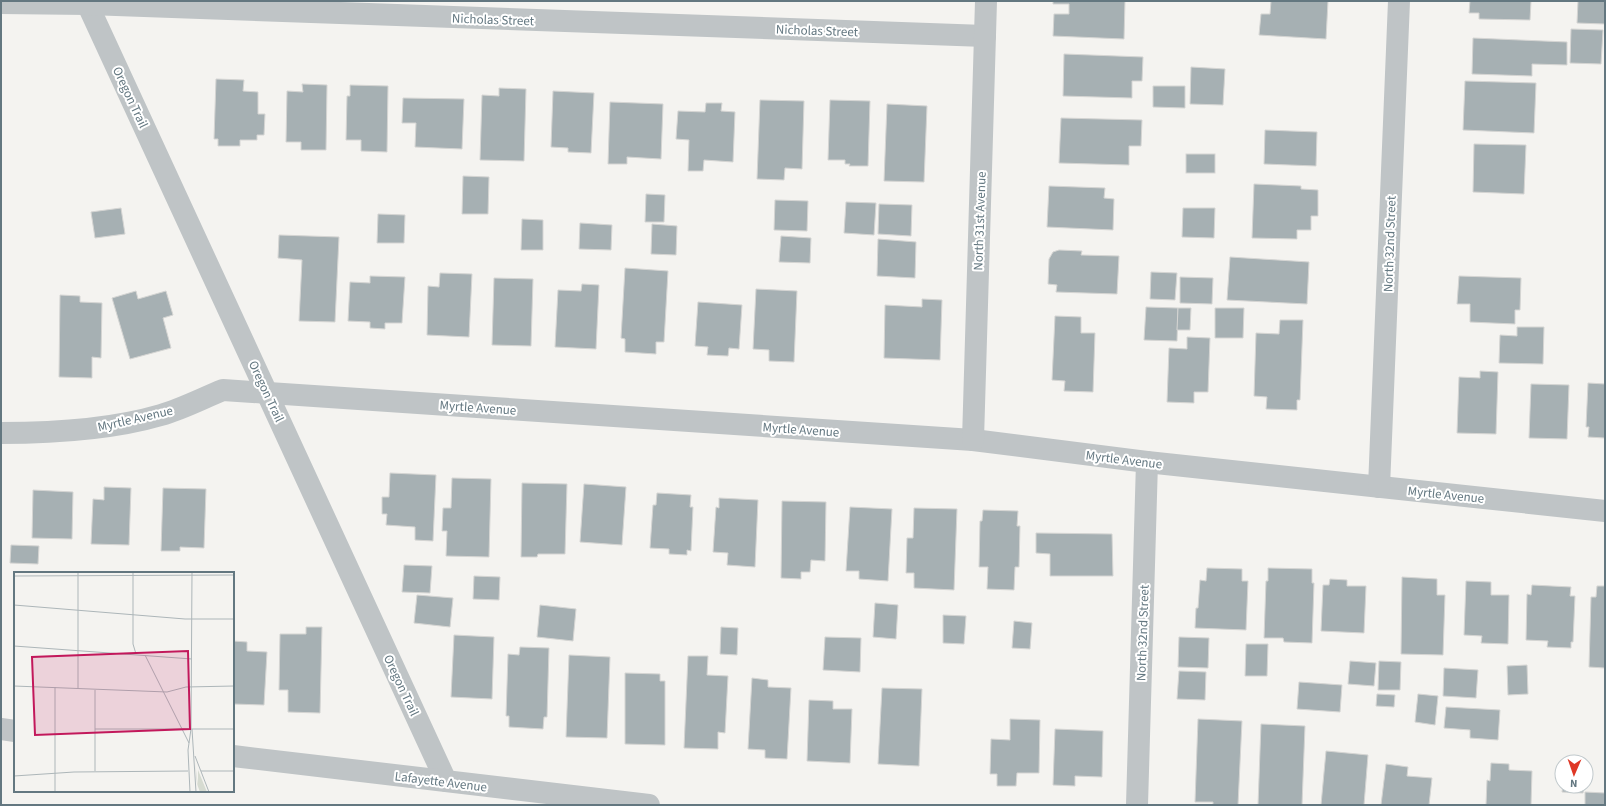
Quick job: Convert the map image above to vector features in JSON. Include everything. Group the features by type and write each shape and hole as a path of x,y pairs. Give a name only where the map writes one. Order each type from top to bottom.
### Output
{"street":[{"name":"North 31st Avenue","path":"973,440 986,1"},
{"name":"North 32nd Street","path":"1379,487 1399,1"},
{"name":"Nicholas Street","path":"1,3 87,3 985,36"},
{"name":"Oregon Trail","path":"87,3 446,781"},
{"name":"Myrtle Avenue","path":"1,434 104,428 161,415 223,390 973,440 1147,462 1605,511"},
{"name":"North 32nd Street","path":"1137,805 1147,462"},
{"path":"1,729 14,731"},
{"name":"Lafayette Avenue","path":"234,756 446,781 535,798 649,805"}],"building":[{"path":"1053,1 1125,1 1124,39 1053,36 1054,14 1069,14 1069,4 1053,4"},
{"path":"1271,1 1328,1 1326,39 1259,35 1261,14 1270,14"},
{"path":"1470,1 1531,1 1530,20 1479,19 1479,13 1469,13"},
{"path":"1578,1 1605,1 1605,24 1577,23"},
{"path":"1571,29 1603,30 1601,64 1570,63"},
{"path":"1473,38 1567,42 1567,65 1532,64 1532,76 1472,74"},
{"path":"1064,54 1143,57 1142,81 1132,81 1132,98 1063,96"},
{"path":"1191,67 1225,69 1223,105 1190,104"},
{"path":"216,79 244,80 243,91 258,92 258,114 265,114 264,135 257,135 257,140 240,140 240,146 218,146 218,139 214,139"},
{"path":"1465,81 1536,83 1534,133 1463,130"},
{"path":"302,84 327,85 326,150 301,150 301,142 286,142 287,91 303,92"},
{"path":"350,85 388,86 387,152 361,151 361,140 346,140 347,96 350,96"},
{"path":"1153,86 1185,86 1185,108 1153,107"},
{"path":"499,88 526,89 524,161 480,160 482,95 499,96"},
{"path":"553,91 594,93 591,153 568,152 568,148 551,147"},
{"path":"403,98 464,99 462,149 415,147 416,123 402,123"},
{"path":"760,100 804,101 802,169 785,168 784,180 757,179"},
{"path":"830,100 870,101 868,166 849,166 850,164 845,164 845,160 828,160"},
{"path":"610,102 663,104 661,159 627,157 627,164 608,164"},
{"path":"706,103 722,103 721,111 735,112 733,162 704,160 703,171 688,171 689,140 676,139 678,111 705,112"},
{"path":"887,104 927,106 924,182 884,181"},
{"path":"1061,118 1142,120 1141,146 1129,146 1129,165 1059,163"},
{"path":"1265,130 1317,132 1316,166 1264,164"},
{"path":"1474,144 1526,145 1524,194 1473,192"},
{"path":"1186,154 1215,154 1215,173 1186,173"},
{"path":"463,176 489,177 488,214 462,214"},
{"path":"1254,184 1301,186 1301,189 1318,190 1318,216 1311,216 1311,230 1297,230 1297,239 1252,238"},
{"path":"1049,186 1105,188 1104,198 1114,199 1113,230 1047,227"},
{"path":"646,194 665,195 664,222 645,222"},
{"path":"775,200 808,201 807,231 774,230"},
{"path":"846,202 876,203 874,235 844,233"},
{"path":"879,204 912,205 911,236 878,234"},
{"path":"121,208 125,234 95,238 91,212"},
{"path":"1183,208 1215,208 1214,238 1182,237"},
{"path":"378,214 405,215 404,243 377,243"},
{"path":"522,219 543,220 543,250 521,250"},
{"path":"580,223 612,225 611,250 579,249"},
{"path":"652,224 677,226 676,255 651,254"},
{"path":"279,235 339,237 335,322 299,321 302,260 278,258"},
{"path":"781,236 811,238 810,263 779,262"},
{"path":"878,239 916,242 915,278 877,276"},
{"path":"1059,250 1082,251 1081,255 1119,256 1117,294 1056,292 1057,285 1048,284 1049,259 1053,252"},
{"path":"1230,257 1309,262 1307,304 1227,300"},
{"path":"625,268 668,271 664,342 656,342 656,354 625,352 625,339 621,338"},
{"path":"1151,272 1177,273 1175,300 1150,299"},
{"path":"440,273 472,274 469,337 427,335 428,286 439,287"},
{"path":"370,276 405,277 402,323 385,323 385,329 370,328 370,322 348,321 350,282 370,283"},
{"path":"1459,276 1521,278 1520,310 1515,310 1515,324 1470,322 1470,304 1457,304"},
{"path":"1180,277 1213,278 1212,304 1180,303"},
{"path":"494,278 533,279 531,346 492,345"},
{"path":"582,284 599,285 596,349 555,347 558,290 581,291"},
{"path":"756,289 797,291 794,362 769,361 769,350 753,349"},
{"path":"136,291 138,299 166,291 173,315 163,318 171,348 130,359 112,298"},
{"path":"60,295 80,296 80,302 102,303 101,358 92,357 92,378 59,377"},
{"path":"922,299 942,300 940,360 884,358 885,305 922,307"},
{"path":"698,302 742,305 739,349 729,348 728,356 707,355 708,347 695,346"},
{"path":"1146,307 1178,308 1177,341 1144,340"},
{"path":"1178,308 1191,308 1190,330 1177,330"},
{"path":"1215,308 1244,308 1243,338 1215,338"},
{"path":"1055,316 1081,317 1081,333 1095,333 1093,392 1064,391 1065,381 1052,380"},
{"path":"1280,320 1303,320 1300,400 1297,400 1297,410 1266,409 1267,397 1254,396 1256,333 1279,334"},
{"path":"1517,327 1544,327 1543,364 1499,363 1500,335 1517,336"},
{"path":"1187,337 1210,338 1208,392 1194,392 1194,403 1167,402 1169,348 1187,349"},
{"path":"1480,371 1498,372 1496,434 1457,433 1459,377 1480,378"},
{"path":"1588,383 1605,384 1605,438 1588,437 1589,427 1586,427"},
{"path":"1531,384 1569,385 1567,439 1529,438"},
{"path":"390,473 436,475 433,541 415,540 415,527 386,525 387,514 382,514 382,497 389,497"},
{"path":"452,478 491,479 489,557 446,556 447,531 442,531 443,508 451,508"},
{"path":"522,483 567,484 565,554 538,554 537,557 521,557"},
{"path":"584,484 626,487 622,545 580,542"},
{"path":"104,487 131,488 129,545 91,544 93,499 104,500"},
{"path":"163,488 206,489 204,548 180,547 180,551 161,551"},
{"path":"33,490 73,492 72,539 32,538"},
{"path":"657,493 691,495 690,507 693,507 691,551 687,550 687,555 669,554 669,549 650,548 653,505 656,505"},
{"path":"719,498 758,500 755,567 727,565 728,553 713,552 716,507 719,508"},
{"path":"782,501 826,502 825,561 811,560 810,572 801,572 801,579 781,578"},
{"path":"850,507 892,509 888,581 859,579 859,571 846,571"},
{"path":"914,508 957,509 954,590 914,588 914,573 906,573 907,538 913,538"},
{"path":"983,510 1018,511 1017,526 1020,526 1019,567 1015,567 1014,590 987,589 988,567 979,567 980,521 982,521"},
{"path":"1036,533 1112,534 1113,576 1050,576 1050,554 1036,553"},
{"path":"11,545 39,546 38,564 10,563"},
{"path":"404,565 432,566 430,593 402,592"},
{"path":"1207,568 1242,569 1242,581 1248,581 1246,630 1195,628 1200,580 1206,581"},
{"path":"1268,568 1312,569 1312,583 1314,583 1312,643 1284,642 1283,638 1264,638 1266,581 1268,581"},
{"path":"474,576 500,577 499,600 473,599"},
{"path":"1402,577 1437,579 1437,595 1445,595 1443,655 1401,654"},
{"path":"1330,579 1347,580 1347,586 1366,586 1364,633 1321,631 1323,585 1329,585"},
{"path":"1466,581 1491,582 1491,595 1509,595 1508,644 1481,643 1482,636 1464,635"},
{"path":"1532,585 1571,587 1570,596 1575,596 1573,642 1571,642 1571,648 1547,647 1548,641 1526,640 1527,594 1531,595"},
{"path":"1597,586 1605,586 1605,668 1589,667 1591,597 1596,597"},
{"path":"417,595 453,598 450,627 414,623"},
{"path":"875,603 898,605 896,639 873,637"},
{"path":"540,605 576,609 573,641 537,637"},
{"path":"943,615 966,616 964,644 943,643"},
{"path":"1014,621 1032,623 1030,649 1012,648"},
{"path":"306,627 322,627 320,713 288,712 288,690 279,690 280,634 306,634"},
{"path":"721,627 738,628 737,655 720,654"},
{"path":"454,635 494,637 492,699 451,697"},
{"path":"825,637 861,638 860,672 823,670"},
{"path":"1179,637 1209,638 1208,668 1178,667"},
{"path":"234,641 247,642 247,651 267,652 264,705 234,704"},
{"path":"1246,644 1268,644 1267,676 1245,676"},
{"path":"520,647 549,648 547,717 544,717 543,729 509,727 509,716 506,716 508,654 519,655"},
{"path":"569,655 610,657 607,738 566,737"},
{"path":"688,656 708,656 707,675 728,676 725,733 718,732 718,749 684,748"},
{"path":"1350,661 1376,663 1374,686 1348,684"},
{"path":"1379,661 1401,662 1400,690 1378,690"},
{"path":"1527,665 1528,694 1508,695 1507,666"},
{"path":"1444,668 1478,670 1476,698 1443,696"},
{"path":"1179,671 1206,672 1205,700 1177,699"},
{"path":"625,673 660,674 660,681 665,681 665,745 625,744"},
{"path":"752,678 768,680 768,687 791,688 787,759 765,758 765,750 748,749"},
{"path":"1299,682 1342,685 1340,712 1297,709"},
{"path":"882,688 922,689 919,766 878,764"},
{"path":"1377,694 1395,695 1394,707 1376,706"},
{"path":"1418,694 1438,696 1435,725 1415,722"},
{"path":"809,700 833,701 833,709 852,709 850,763 807,761"},
{"path":"1446,707 1500,710 1498,740 1470,738 1470,730 1444,728"},
{"path":"1010,719 1040,720 1039,773 1017,773 1016,786 997,786 997,774 990,774 991,739 1010,740"},
{"path":"1198,719 1242,721 1238,805 1213,805 1213,802 1195,802"},
{"path":"1261,724 1305,726 1302,805 1258,805"},
{"path":"1055,729 1103,731 1102,777 1075,776 1075,786 1053,785"},
{"path":"1326,751 1368,755 1364,805 1321,805"},
{"path":"1491,763 1509,764 1509,770 1532,771 1531,805 1486,805 1487,780 1490,781"},
{"path":"1386,764 1408,767 1407,776 1432,778 1429,805 1381,805"},
{"path":"1605,793 1605,805 1585,805 1585,794"}]}
